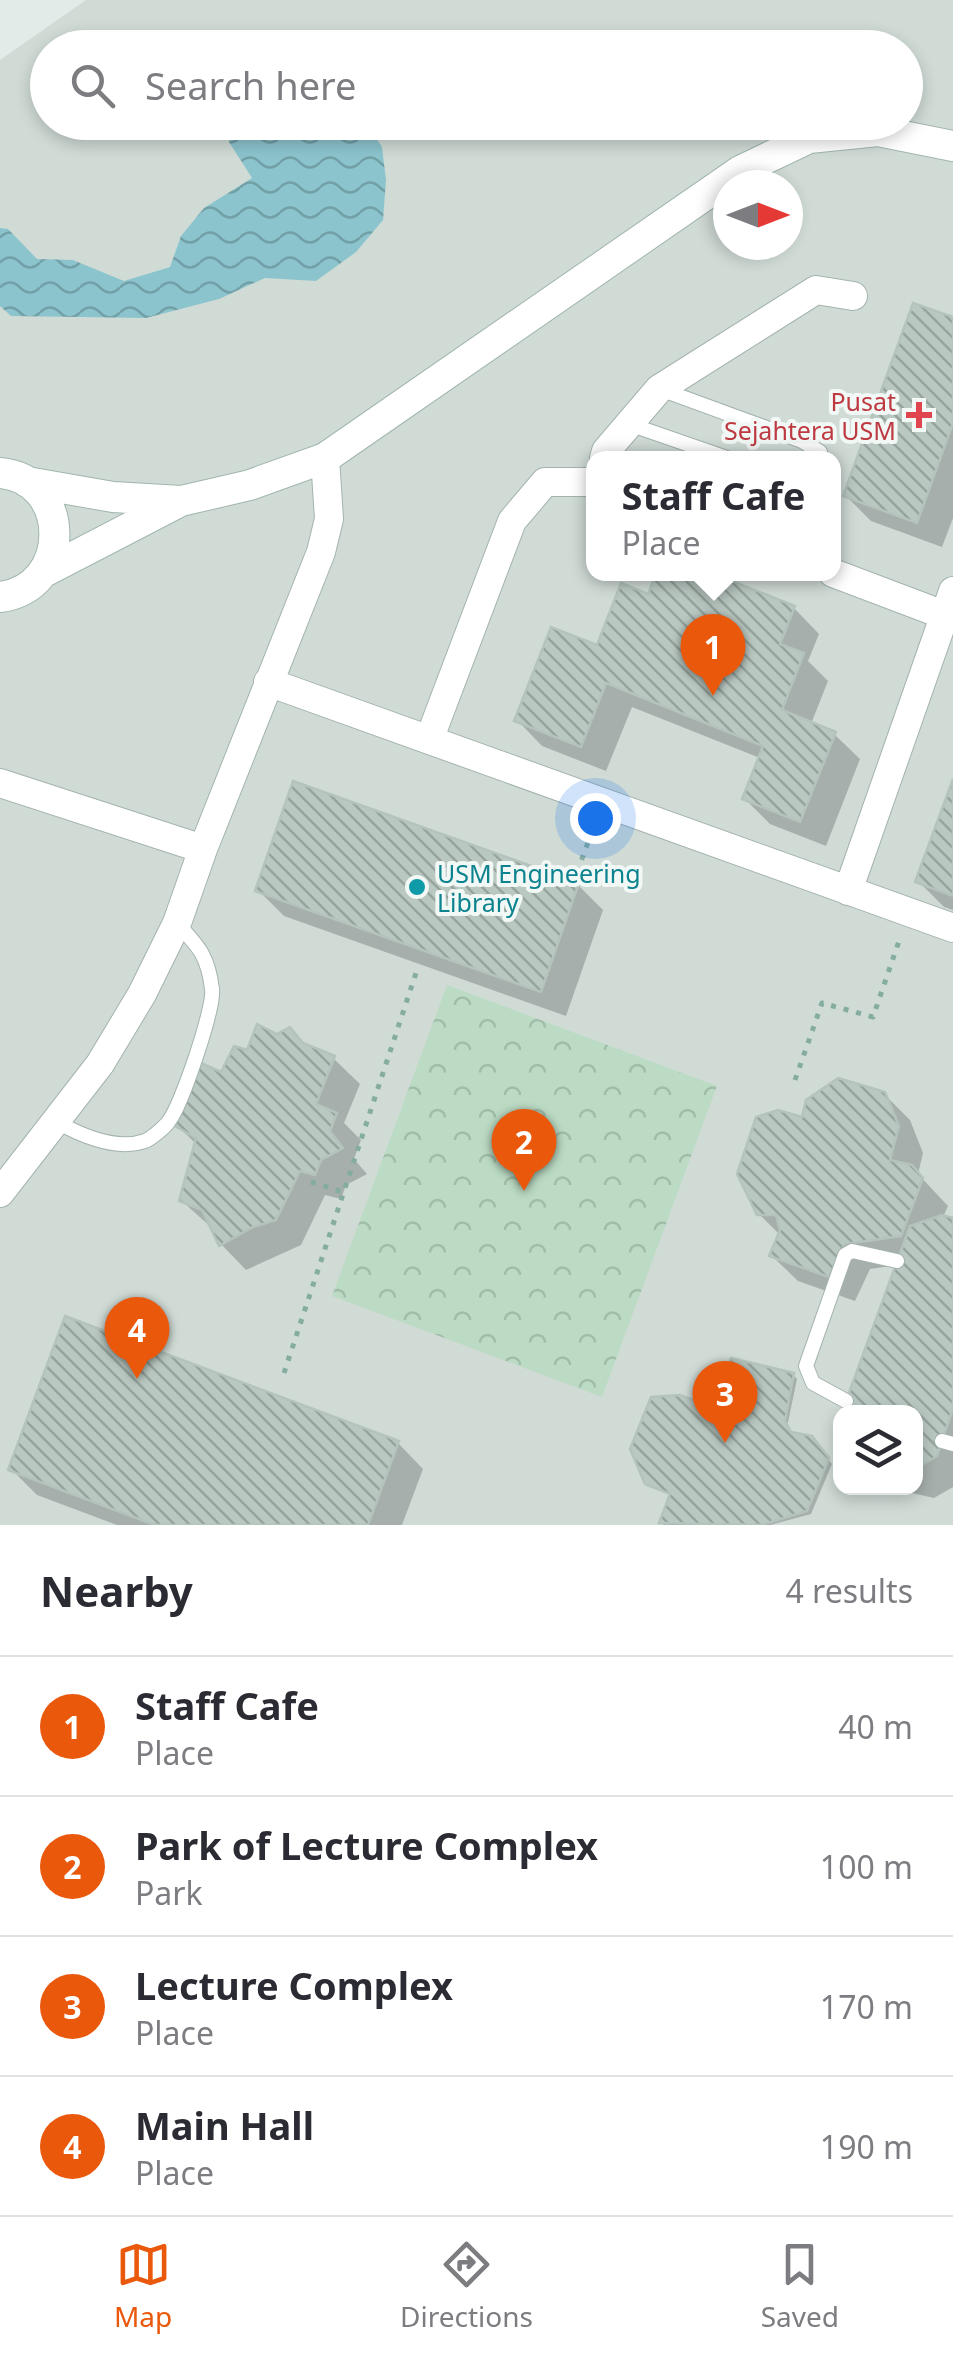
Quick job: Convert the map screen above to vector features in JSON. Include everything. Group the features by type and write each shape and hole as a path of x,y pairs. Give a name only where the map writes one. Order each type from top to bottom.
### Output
{"street":[{"path":"4,600 44,572 181,501 250,484 325,458 740,171 805,140"},
{"path":"923,140 953,146"},
{"path":"609,451 660,388 816,290 854,296"},
{"path":"0,1193 100,1064 177,923 202,849 322,552 330,519 325,458"},
{"path":"13,478 113,497 181,501"},
{"path":"13,478 42,495 52,513 56,533 53,554 44,572"},
{"path":"429,740 512,521 546,482 586,482"},
{"path":"841,575 949,603 848,890"},
{"path":"268,682 953,928"},
{"path":"0,783 202,849"}],"lane":[{"path":"660,388 802,440 818,451"},
{"path":"629,424 707,451"},
{"path":"57,1122 82,1136 114,1144 147,1140 170,1121 196,1056 214,994 204,952 177,923"},
{"path":"846,1401 813,1383 806,1366 839,1273 846,1255 852,1252 897,1261"}],"path":[{"path":"577,872 593,829 611,836"},
{"path":"795,1080 822,1003 873,1017 900,938"},
{"path":"284,1373 416,973"},
{"path":"311,1182 344,1192"}],"shaded area":[{"path":"86,0 953,0 953,1525 0,1525 0,60 30,39 30,140 923,140 923,30 43,30"}],"green space":[{"path":"447,985 717,1086 602,1397 332,1296"}],"water":[{"path":"377,140 382,147 386,180 383,220 356,252 316,281 265,278 219,299 146,318 11,316 0,306 0,228 8,229 37,259 73,260 124,281 170,267 181,236 204,208 252,178 229,142"}],"building":[{"path":"913,303 953,317 953,423 917,523 843,496"},
{"path":"653,581 732,581 795,606 780,644 804,653 782,710 836,732 800,822 742,799 763,746 606,683 581,747 514,721 551,627 597,645 621,583 648,594"},
{"path":"953,779 953,896 915,882"},
{"name":"USM Engineering Library","path":"293,781 579,883 541,992 255,891"},
{"path":"257,1024 277,1034 290,1027 303,1043 335,1056 316,1104 337,1113 330,1131 343,1148 321,1160 315,1175 300,1171 276,1220 253,1227 219,1246 202,1210 179,1201 196,1138 175,1126 199,1062 221,1072 234,1046 247,1050"},
{"path":"838,1078 885,1092 899,1126 890,1160 912,1165 923,1178 901,1236 845,1244 829,1277 769,1256 780,1230 776,1215 757,1215 737,1174 756,1117 778,1110 802,1117 806,1100"},
{"path":"942,1215 953,1218 953,1408 937,1456 923,1464 923,1405 845,1405 910,1226"},
{"path":"65,1316 399,1441 368,1525 155,1525 8,1470"},
{"path":"731,1358 794,1373 785,1421 791,1432 812,1436 829,1458 807,1511 761,1525 659,1523 670,1494 645,1484 630,1449 651,1397 680,1395 704,1404 716,1394"}],"place":[{"name":"Pusat Sejahtera USM","path":"919,415"},
{"name":"Staff Cafe","path":"713,696"},
{"name":"USM Engineering Library","path":"417,887"},
{"name":"Park of Lecture Complex","path":"524,1191"},
{"name":"Main Hall","path":"137,1379"},
{"name":"Lecture Complex","path":"725,1443"}]}
